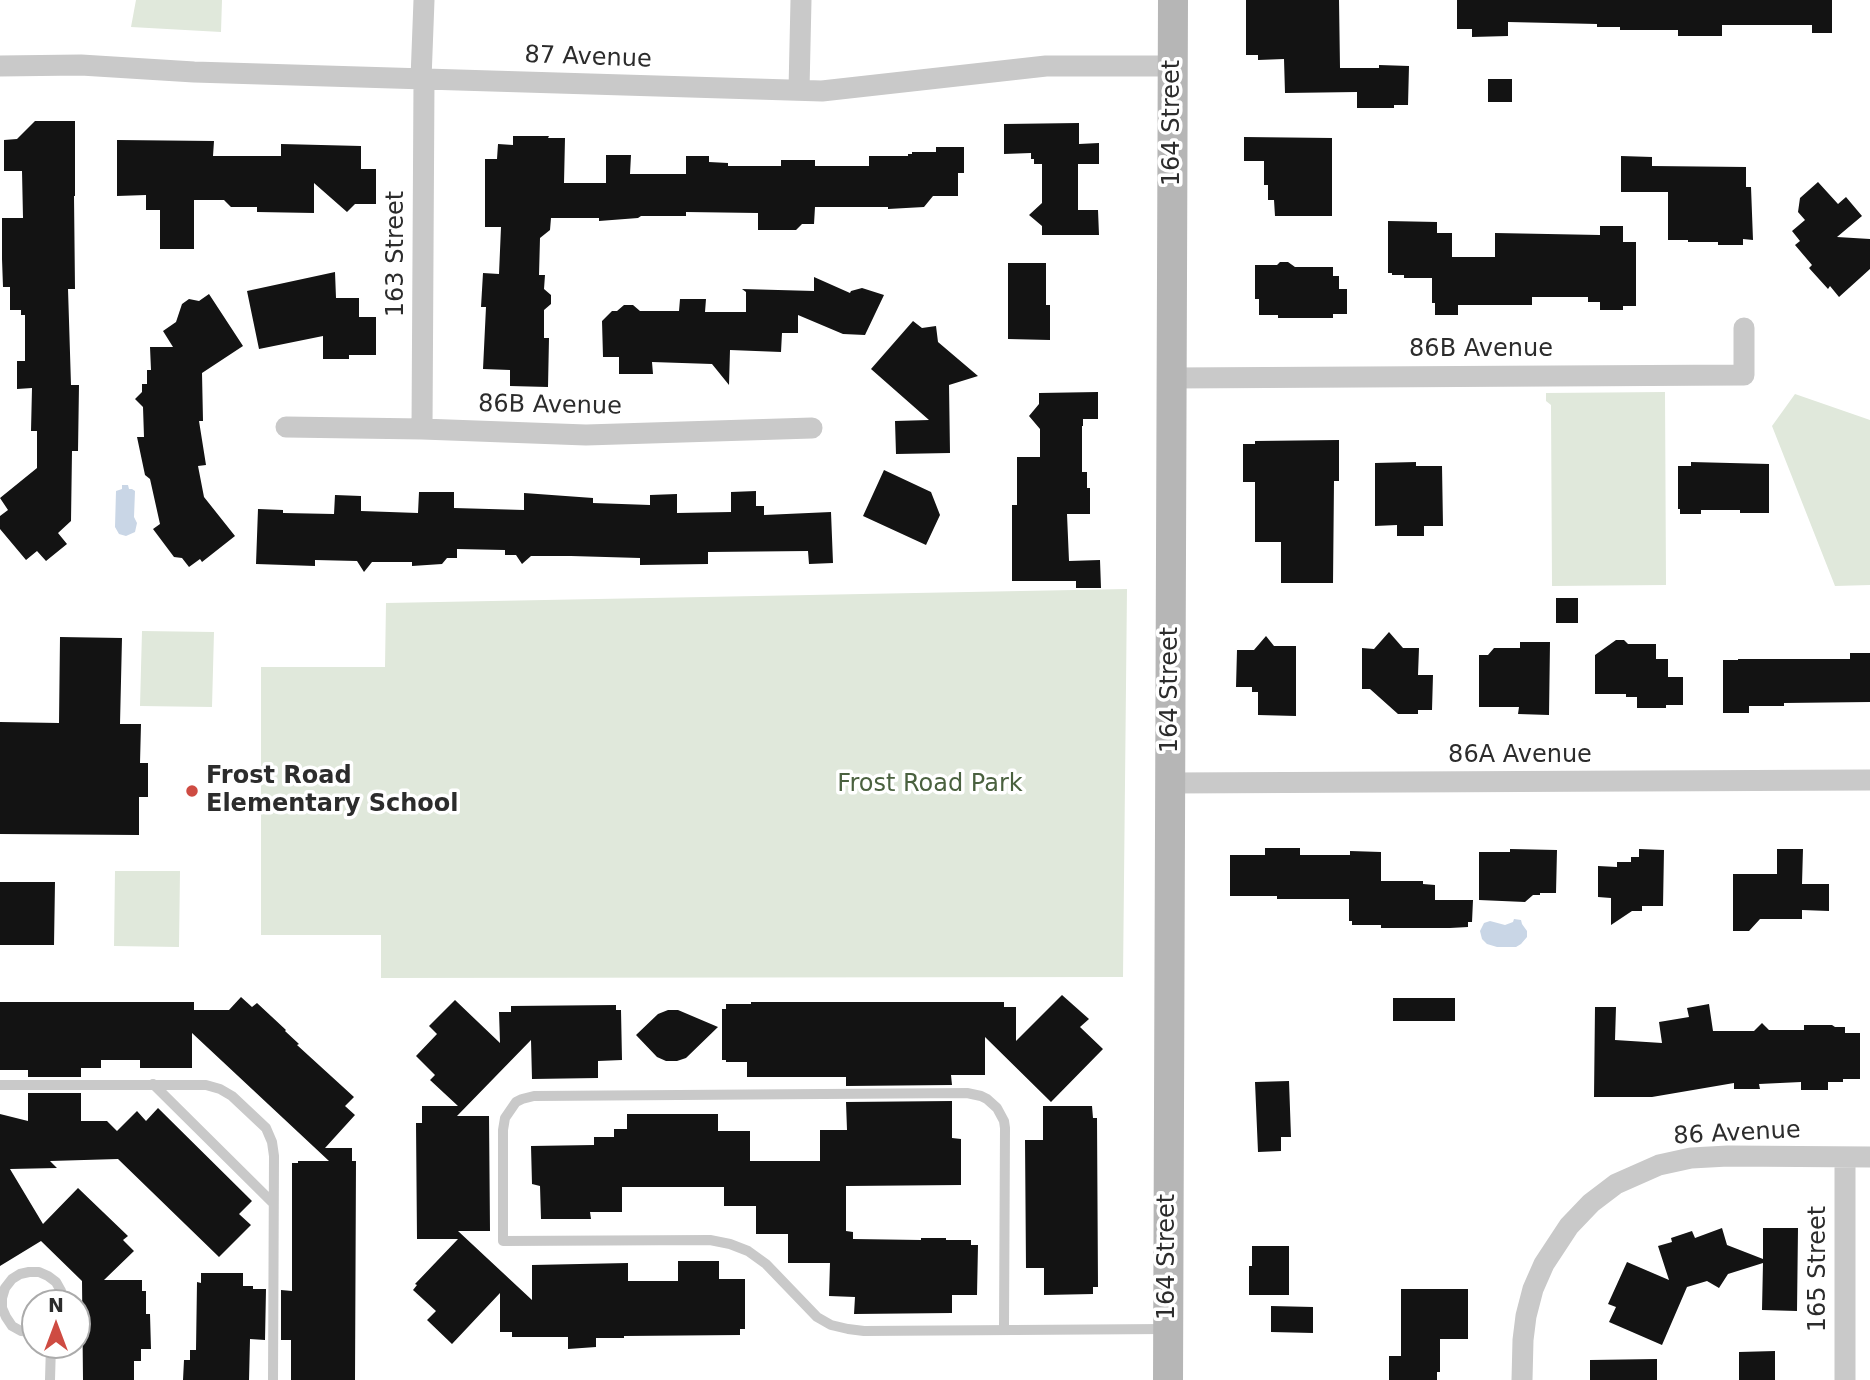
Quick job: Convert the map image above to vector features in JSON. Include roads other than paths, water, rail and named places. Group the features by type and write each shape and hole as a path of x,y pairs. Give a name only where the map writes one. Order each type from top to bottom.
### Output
{"street":[{"name":"163 Street","path":"422,429 424,0"},
{"path":"799,90 801,0"},
{"name":"164 Street","path":"1168,1380 1173,0"},
{"name":"87 Avenue","path":"0,66 81,65 194,72 799,90 844,90 1045,66 1173,66"},
{"name":"86B Avenue","path":"1172,378 1744,375 1744,328"},
{"name":"86B Avenue","path":"286,427 624,435 812,428"},
{"name":"86A Avenue","path":"1170,783 1870,780"},
{"name":"86 Avenue","path":"1522,1380 1524,1326 1533,1289 1551,1251 1569,1226 1604,1192 1630,1177 1683,1159 1728,1156 1870,1157"},
{"name":"165 Street","path":"1845,1157 1846,1380"}],"lane":[{"path":"153,1084 273,1203"},
{"path":"0,1085 213,1086 226,1092 266,1128 274,1156 272,1380"},
{"path":"1004,1329 1005,1128 997,1108 981,1096 967,1093 534,1096 516,1102 505,1118 503,1241 720,1241 758,1257 817,1317 831,1325 864,1331 1168,1329"},
{"path":"21,1331 12,1326 2,1308 5,1288 12,1279 20,1274 39,1272 56,1282 60,1289"},
{"path":"50,1380 51,1359"}],"water":[{"path":"122,485 128,485 129,489 135,491 134,517 137,523 135,532 126,536 119,534 115,527 116,491 122,489"},
{"path":"1514,919 1521,920 1527,931 1527,937 1521,944 1516,947 1497,947 1482,939 1480,931 1484,923 1490,921 1505,925"}],"place":[{"name":"Frost Road Elementary School","path":"192,791"}],"park label":[{"name":"Frost Road Park","path":"930,785"}]}
